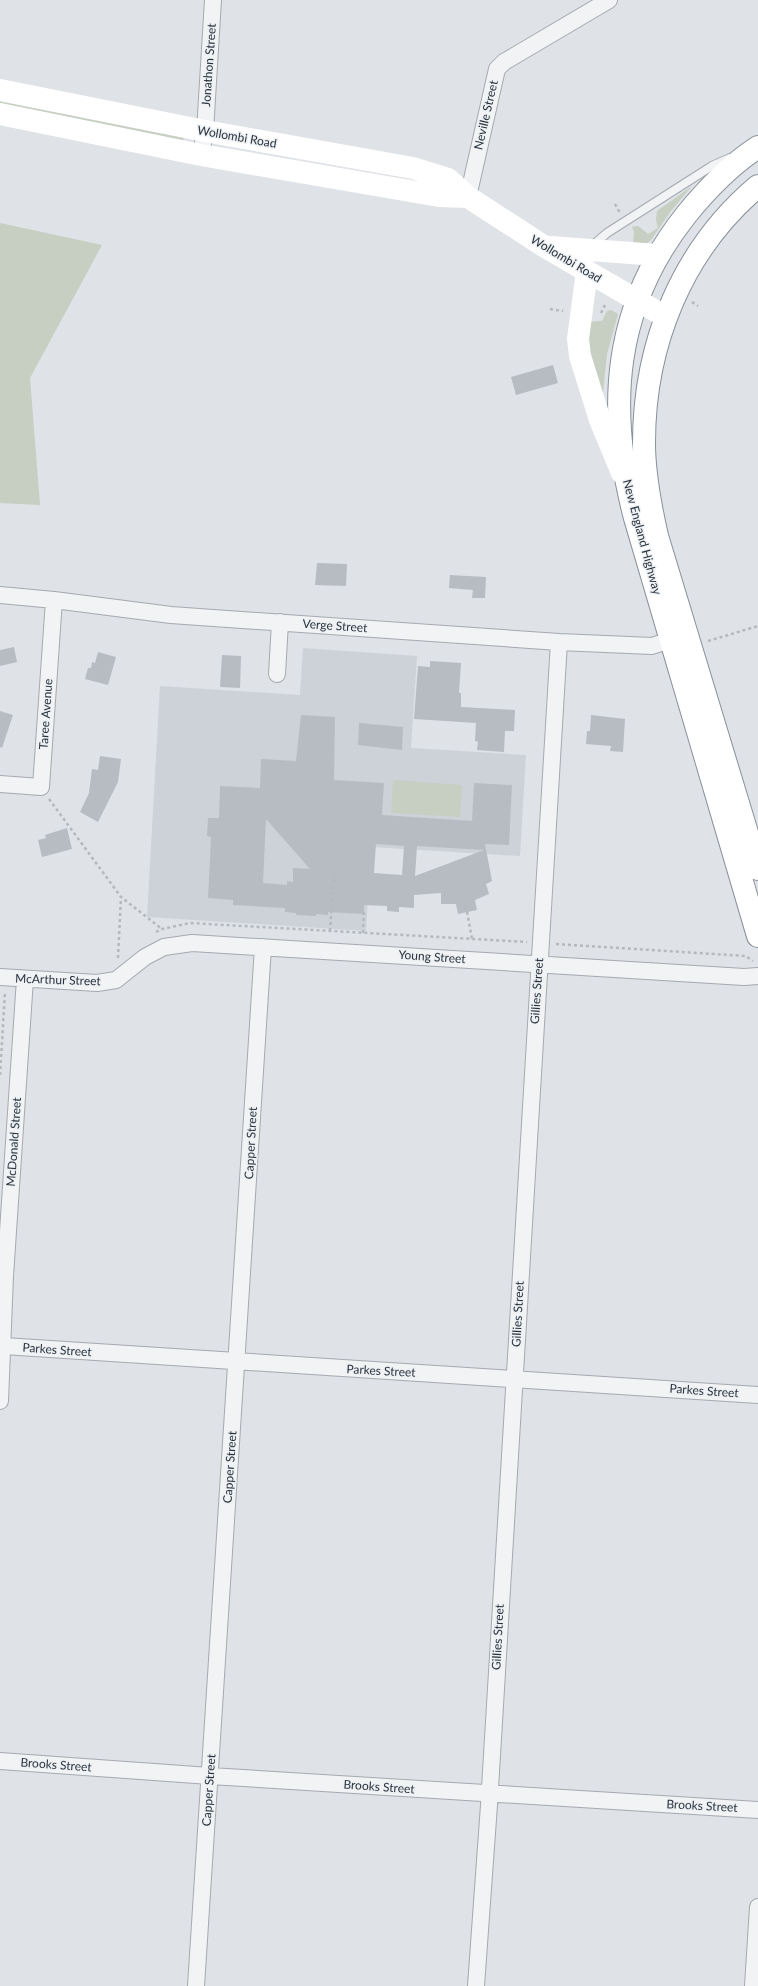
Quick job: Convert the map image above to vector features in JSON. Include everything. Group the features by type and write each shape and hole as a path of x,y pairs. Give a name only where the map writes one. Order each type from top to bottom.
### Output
{"main road":[{"name":"Wollombi Road","path":"0,90 204,131 413,168 448,180 468,197 545,247 666,317"},
{"name":"Wollombi Road","path":"0,114 201,155 439,196 468,197"},
{"name":"New England Highway","path":"758,146 722,175 704,192 671,235 658,255 636,300 626,332 619,393 619,419 625,481 670,640 758,936"},
{"name":"New England Highway","path":"758,186 724,218 692,262 675,292 655,355 645,418 644,443 648,492 659,542 758,869"},
{"path":"545,247 658,255"},
{"path":"587,271 578,339 580,356 600,420 625,481"}],"street":[{"name":"Jonathon Street","path":"201,155 213,0"},
{"name":"Neville Street","path":"468,197 497,69 504,62 609,0"},
{"name":"Verge Street","path":"0,595 54,600 171,615 559,642 652,646 670,640"},
{"name":"Taree Avenue","path":"41,787 54,600"},
{"path":"277,674 280,622"},
{"name":"Gillies Street","path":"476,1986 559,642"},
{"path":"0,784 41,787"},
{"name":"Young Street","path":"116,980 145,956 164,947 192,943 744,978 758,976"},
{"name":"Capper Street","path":"196,1986 263,947"},
{"name":"McArthur Street","path":"0,977 97,983 116,980"},
{"name":"McDonald Street","path":"0,1401 4,1346 5,1276 25,979"},
{"name":"Parkes Street","path":"4,1346 758,1395"},
{"name":"Brooks Street","path":"0,1761 210,1776 758,1810"},
{"path":"753,1986 758,1907"}],"lane":[{"path":"586,250 607,233 712,166 758,146"}],"path":[{"path":"615,204 620,213"},
{"path":"550,309 570,312"},
{"path":"707,641 758,626"},
{"path":"41,787 121,897 162,929"},
{"path":"330,931 334,872"},
{"path":"333,881 338,881"},
{"path":"118,960 121,897"},
{"path":"466,906 472,939"},
{"path":"364,911 364,933"},
{"path":"553,944 746,956 758,965"},
{"path":"0,1075 5,993"}],"shaded area":[{"path":"303,648 417,656 411,748 526,755 520,856 371,847 366,931 147,917 160,686 300,695"}],"green space":[{"path":"0,96 184,136 183,143 0,108"},
{"path":"692,186 671,211 651,240 646,244 633,244 634,232 632,227 638,226 648,234 658,228 656,220 657,211"},
{"path":"0,223 102,245 30,378 40,505 0,503"},
{"path":"611,310 618,314 607,354 602,403 593,375 586,322 602,321 607,311"},
{"path":"393,780 462,785 460,817 391,813"}],"building":[{"path":"553,365 558,383 516,395 511,377"},
{"path":"317,563 347,564 346,586 315,585"},
{"path":"450,575 486,577 485,598 472,598 473,590 449,588"},
{"path":"14,647 17,662 0,666 0,650"},
{"path":"98,652 116,657 108,685 85,679 88,668 91,668 92,662 95,663"},
{"path":"222,655 241,656 240,688 220,687"},
{"path":"430,661 461,663 459,693 461,693 461,707 515,710 514,731 505,731 504,752 477,750 478,742 475,741 476,723 414,719 418,666 430,667"},
{"path":"0,711 13,715 2,748 0,747"},
{"path":"301,715 335,717 334,780 384,783 382,815 472,821 474,783 512,785 509,845 485,844 492,881 486,884 489,894 475,900 477,910 458,914 456,904 441,904 441,893 414,895 414,908 399,907 399,912 387,911 387,906 364,905 364,914 328,912 328,915 316,914 316,916 296,915 296,913 285,912 285,908 233,905 233,900 208,898 211,837 207,836 208,818 219,818 220,786 260,788 261,759 296,761","holes":["266,819 310,869 293,868 293,882 287,881 287,885 263,883","376,844 404,846 402,875 374,873","417,846 484,850 415,876"]},
{"path":"591,715 625,719 623,752 610,751 611,746 586,744 587,731 590,731"},
{"path":"359,723 403,727 402,750 358,745"},
{"path":"100,756 121,759 118,782 98,822 80,812 89,793 92,769 98,770"},
{"path":"67,828 72,849 42,857 38,840 46,838 45,835"}]}
